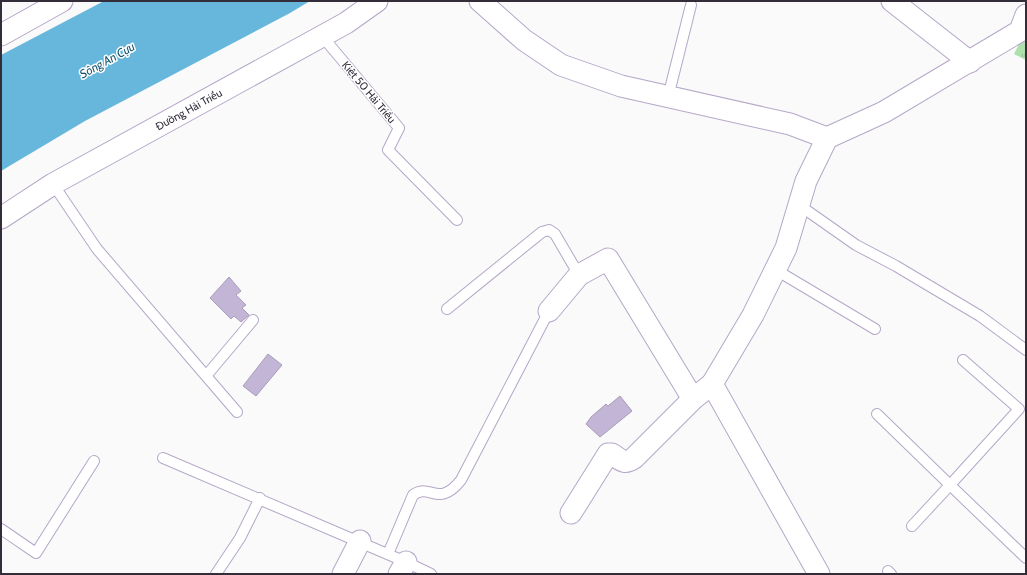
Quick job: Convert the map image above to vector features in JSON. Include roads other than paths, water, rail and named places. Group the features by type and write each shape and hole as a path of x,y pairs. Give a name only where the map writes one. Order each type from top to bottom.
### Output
{"street":[{"name":"Đường Hải Triều","path":"1,218 53,184 346,23 377,1"},
{"path":"480,1 524,40 561,65 621,86 790,124 827,138"},
{"path":"892,1 970,62"},
{"path":"1,35 48,4"},
{"path":"571,513 608,454 612,454 623,462 629,462 693,399 712,384 753,315 776,270 786,248 806,180 827,138 884,112 970,62 1024,27"},
{"path":"549,311 579,275 608,258 693,399"},
{"path":"712,384 819,574"},
{"path":"343,574 360,541"}],"lane":[{"path":"668,97 691,5"},
{"name":"Kiệt 50 Hải Triều","path":"322,36 399,128 388,150 457,220"},
{"path":"53,184 97,248 237,412"},
{"path":"799,205 856,245 901,269 980,316 1026,350"},
{"path":"447,309 542,232 549,230 555,234 579,275"},
{"path":"776,270 875,329"},
{"path":"398,563 413,495 422,491 440,495 455,488 461,480 549,311"},
{"path":"206,376 253,320"},
{"path":"912,526 950,485 1023,412 963,360"},
{"path":"877,414 1026,558"},
{"path":"163,458 360,541 398,563 431,574"},
{"path":"1,529 36,553 94,460"},
{"path":"216,574 240,538 260,498"}],"water":[{"name":"Sông An Cựu","path":"104,1 310,1 85,121 1,171 1,55"}]}
